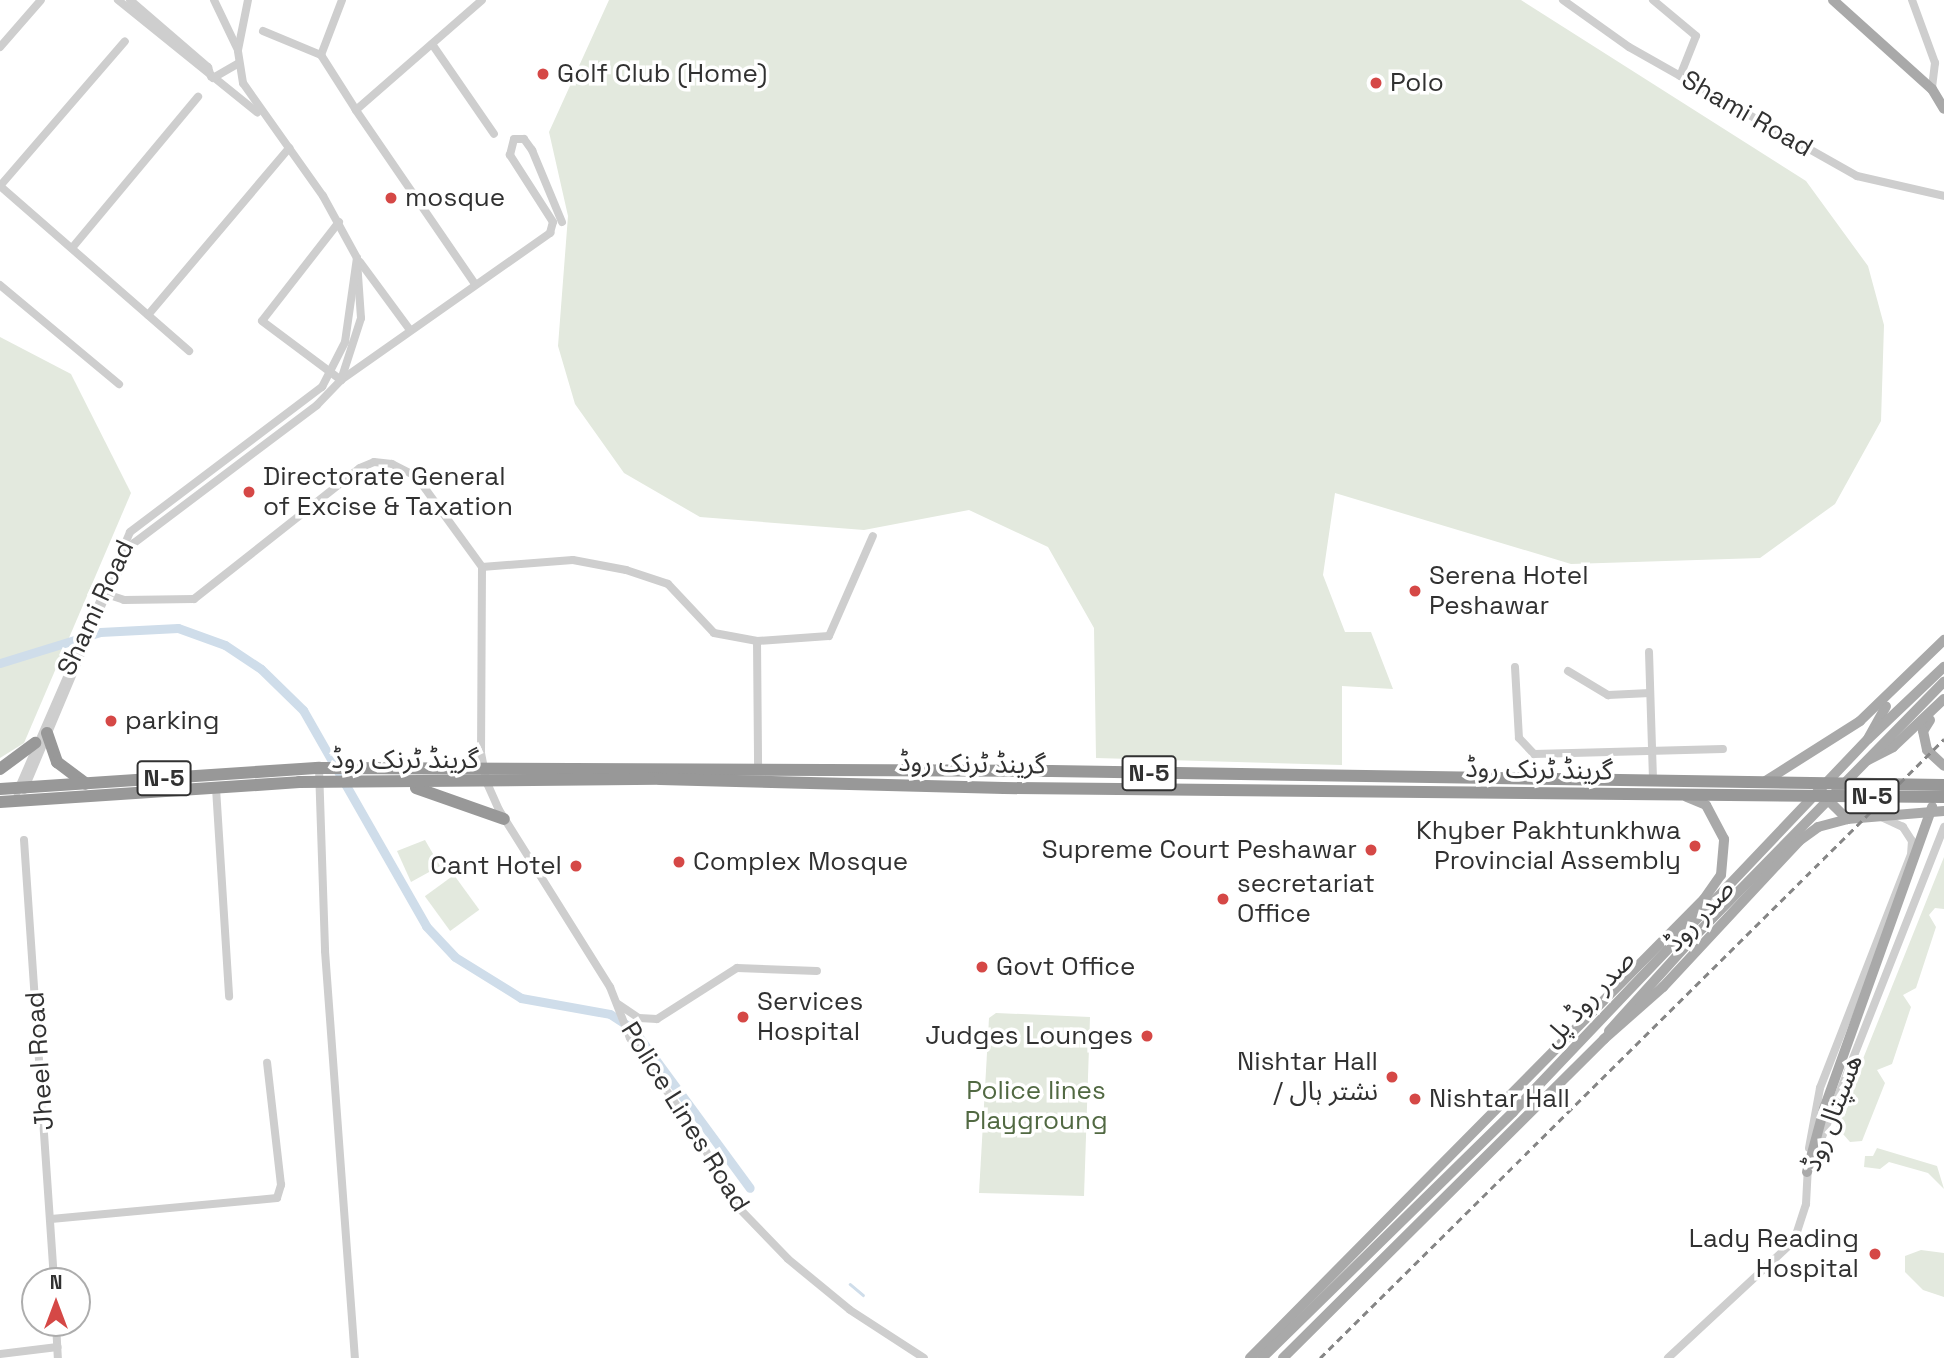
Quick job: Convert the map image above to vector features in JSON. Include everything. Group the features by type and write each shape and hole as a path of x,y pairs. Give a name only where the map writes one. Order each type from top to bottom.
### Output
{"highway":[{"path":"47,733 57,762 86,784"},
{"path":"0,769 35,743"},
{"name":"گرینڈ ٹرنک روڈ","path":"0,789 324,769 758,768 1944,786"},
{"path":"1433,792 1434,778"},
{"name":"گرینڈ ٹرنک روڈ","path":"0,803 319,782 487,783 660,779 1433,792 1944,797"},
{"path":"388,783 444,795 504,819"}],"main road":[{"path":"1833,0 1932,89 1944,108"},
{"path":"1764,782 1860,721 1944,640"},
{"path":"1868,739 1877,715 1944,648"},
{"name":"صدر روڈ پل","path":"1262,1358 1513,1112 1868,739 1944,667"},
{"name":"صدر روڈ پل","path":"1604,1039 1629,1004 1944,682"},
{"path":"1864,761 1893,747 1944,699"},
{"path":"1944,706 1923,731 1927,750 1944,766"},
{"path":"1807,1172 1927,817 1944,786"},
{"name":"صدر روڈ","path":"1250,1358 1704,899 1721,875 1724,839 1706,805 1681,794"},
{"path":"1824,795 1847,819"},
{"name":"صدر روڈ","path":"1283,1358 1604,1039 1679,972 1800,841 1818,827 1847,819 1944,811"}],"street":[{"path":"0,47 41,0"},
{"path":"118,0 261,115 289,148 340,222 357,259 410,330"},
{"path":"130,0 208,68 212,77"},
{"path":"214,0 238,50"},
{"path":"248,0 238,50 239,62 261,115"},
{"path":"321,55 342,0"},
{"path":"356,110 482,0"},
{"name":"Shami Road","path":"1563,0 1681,76 1857,176 1944,196"},
{"path":"1653,0 1696,36 1681,76"},
{"path":"1912,0 1935,63 1932,89"},
{"path":"263,31 321,55 475,284"},
{"path":"125,41 0,186 189,351"},
{"path":"432,44 494,134"},
{"path":"212,77 239,62"},
{"path":"72,248 198,97"},
{"path":"562,222 532,150 524,139 514,139 510,155 552,222 550,233 341,380 317,405 144,532 103,594 156,602 194,599 374,462 416,476 482,567 573,561 626,570 668,584 714,634 757,641 829,636 873,536"},
{"path":"148,315 289,148"},
{"path":"340,222 262,321 331,377 341,380"},
{"path":"331,377 351,318 357,259"},
{"path":"341,380 360,318 357,259"},
{"path":"0,285 119,384"},
{"name":"Shami Road","path":"21,802 20,788 35,743 55,704 77,645 90,624 123,543 142,520 331,377"},
{"name":"Police Lines Road","path":"482,567 482,769 504,819 616,1002 626,1029 666,1097 698,1136 733,1202 788,1259 850,1310 923,1358"},
{"path":"20,788 47,733 55,704 87,641 90,624"},
{"path":"757,641 758,768"},
{"path":"1649,652 1653,781"},
{"path":"1515,667 1519,737 1528,751 1652,753 1723,749"},
{"path":"1568,671 1608,695 1650,693"},
{"path":"324,769 319,782 325,951 355,1358"},
{"path":"216,788 229,997"},
{"path":"1807,1172 1820,1088 1911,855 1912,841 1903,827 1880,816"},
{"name":"ھسپتال روڈ","path":"1668,1358 1794,1241 1806,1204 1807,1172 1944,827"},
{"name":"Jheel Road","path":"24,840 53,1267"},
{"path":"616,1002 639,1018 657,1019 737,968 817,971"},
{"path":"51,1219 277,1198 281,1185 267,1063"},
{"path":"57,1337 58,1358"},
{"path":"0,1354 58,1347"}],"green space":[{"path":"609,0 1521,0 1806,181 1868,266 1884,325 1881,421 1835,504 1760,558 1571,564 1335,493 1323,575 1345,632 1371,632 1393,689 1342,686 1342,765 1096,758 1094,628 1048,547 969,510 864,530 700,517 624,473 575,404 558,346 568,216 549,132"},
{"path":"0,337 71,374 131,493 24,743 0,758"},
{"path":"425,840 440,866 411,882 397,851"},
{"path":"1944,857 1944,909 1935,908 1929,915 1936,927 1916,988 1903,995 1911,1007 1892,1064 1877,1070 1885,1083 1862,1141 1850,1142 1836,1126"},
{"path":"454,875 479,910 450,931 425,896"},
{"name":"Police lines Playgroung","path":"996,1013 1090,1017 1084,1196 979,1193 989,1018"},
{"path":"1877,1148 1937,1166 1944,1189 1928,1173 1889,1162 1880,1169 1864,1167 1865,1156 1873,1156"},
{"path":"1921,1250 1944,1253 1944,1297 1923,1290 1905,1272 1905,1256"}],"waterway":[{"path":"0,663 100,632 178,628 225,645 261,669 303,710 426,926 455,957 521,998 610,1014 633,1029 750,1188"},
{"path":"850,1284 863,1295"}],"railway":[{"path":"1320,1358 1944,739"}],"place":[{"name":"Golf Club (Home)","path":"543,74"},
{"name":"Polo","path":"1376,83"},
{"name":"mosque","path":"391,198"},
{"name":"Directorate General of Excise & Taxation","path":"249,492"},
{"name":"Serena Hotel Peshawar","path":"1415,591"},
{"name":"parking","path":"111,721"},
{"name":"Khyber Pakhtunkhwa Provincial Assembly","path":"1695,846"},
{"name":"Supreme Court Peshawar","path":"1371,850"},
{"name":"Complex Mosque","path":"679,862"},
{"name":"Cant Hotel","path":"576,866"},
{"name":"secretariat Office","path":"1223,899"},
{"name":"Govt Office","path":"982,967"},
{"name":"Services Hospital","path":"743,1017"},
{"name":"Judges Lounges","path":"1147,1036"},
{"name":"Nishtar Hall / نشتر ہال","path":"1392,1077"},
{"name":"Nishtar Hall","path":"1415,1099"},
{"name":"Lady Reading Hospital","path":"1875,1254"}]}
